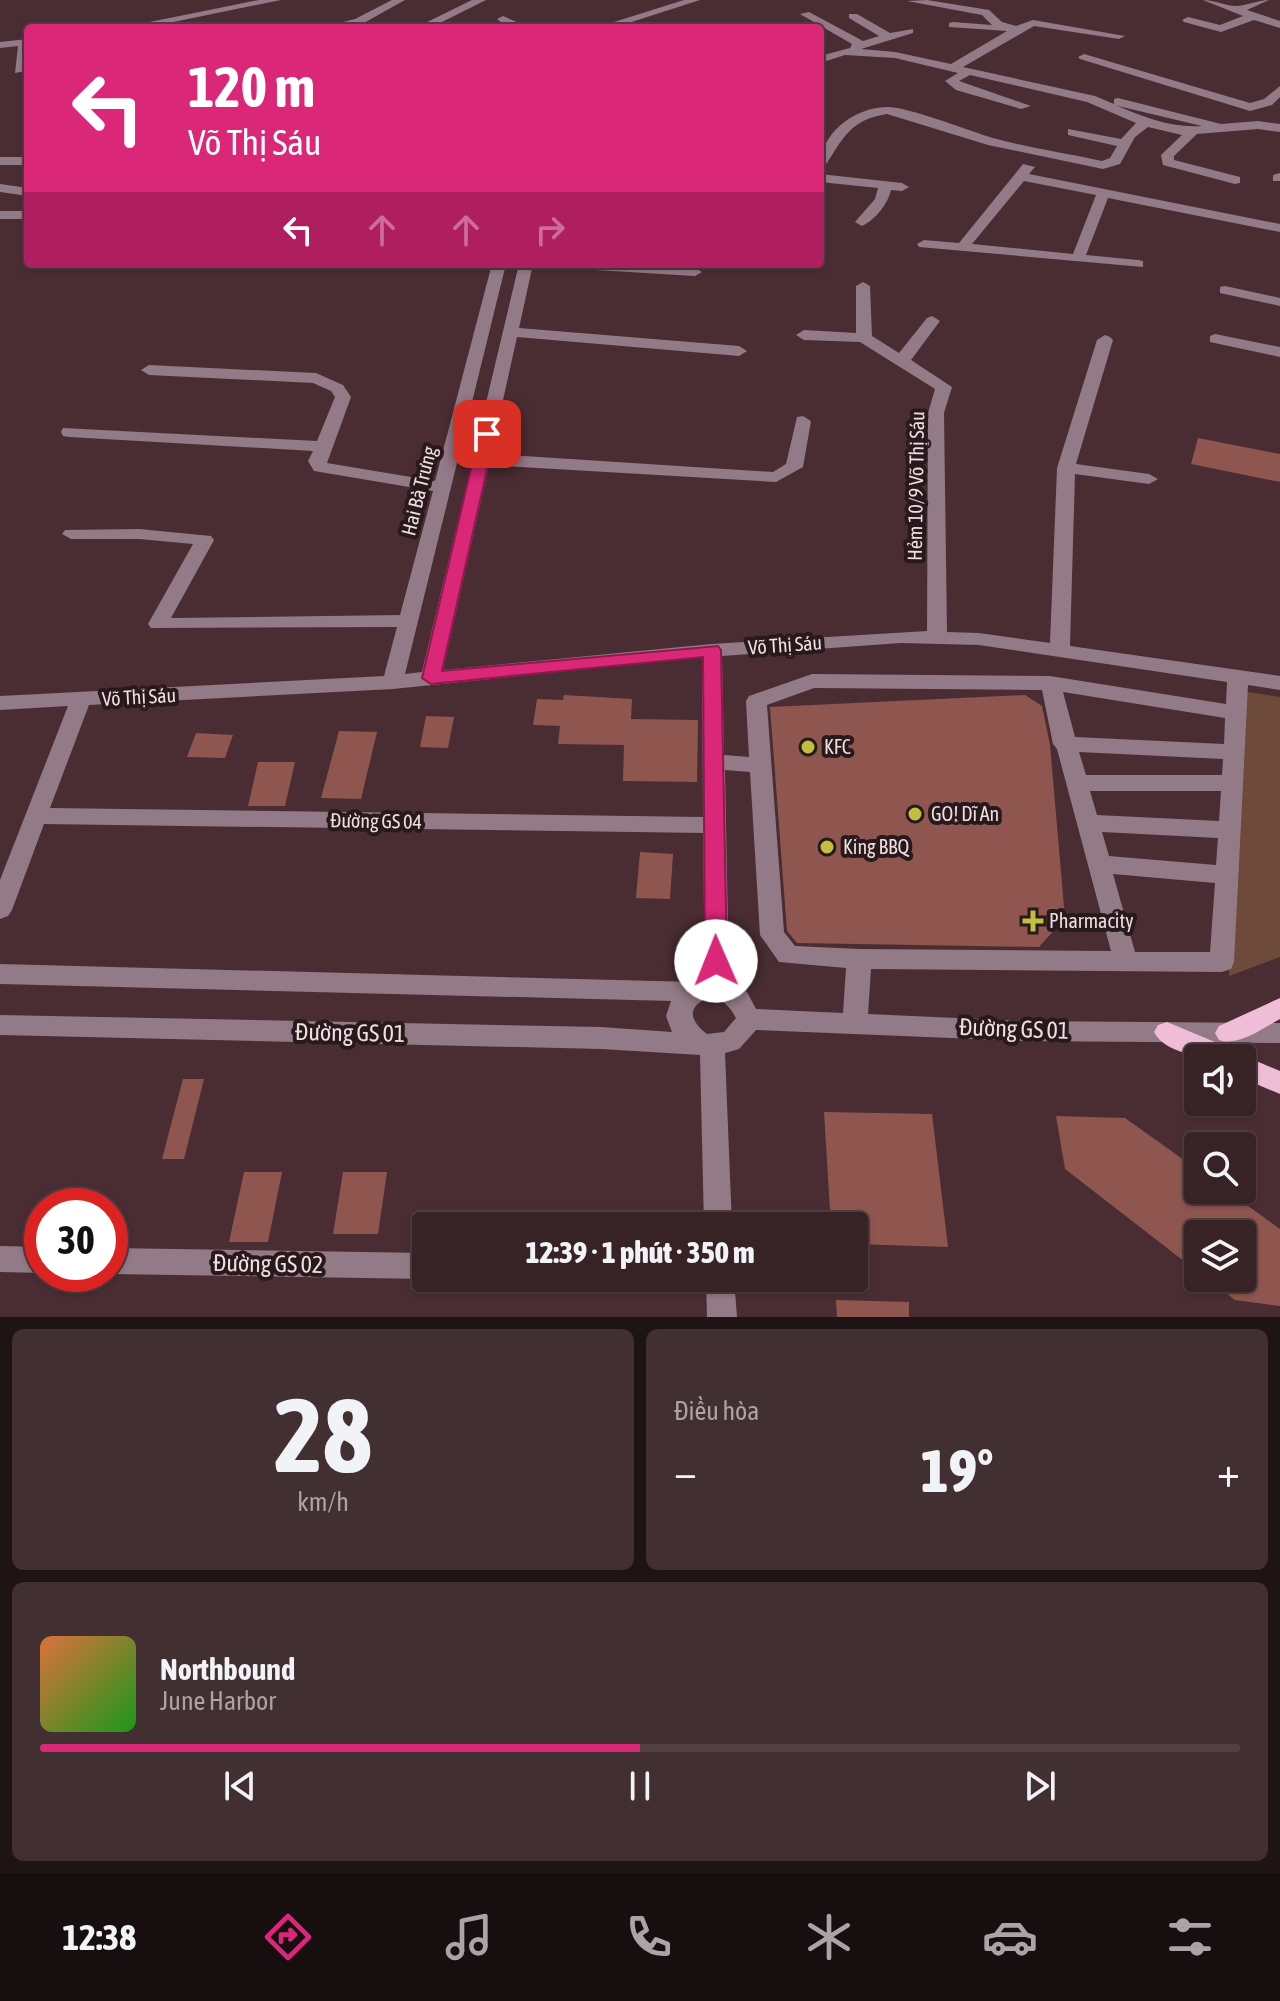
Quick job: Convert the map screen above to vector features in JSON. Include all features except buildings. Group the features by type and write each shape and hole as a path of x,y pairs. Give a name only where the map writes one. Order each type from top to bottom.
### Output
{"main road":[{"path":"1227,1044 1280,1008"},
{"path":"1167,1032 1221,1044"},
{"path":"1256,1072 1280,1083"}],"street":[{"path":"147,24 276,0"},
{"path":"362,24 381,9 400,0"},
{"path":"429,24 476,0"},
{"path":"654,0 667,9"},
{"path":"617,24 692,0"},
{"path":"979,0 985,12 1003,26"},
{"path":"1208,0 1280,25"},
{"path":"1237,10 1264,0"},
{"path":"912,1 985,12"},
{"path":"359,24 356,9 381,9"},
{"path":"1049,24 1076,13"},
{"path":"805,14 823,24"},
{"path":"853,16 888,37"},
{"path":"1003,26 1023,16"},
{"path":"1202,39 1253,16"},
{"path":"503,19 514,24"},
{"path":"633,20 643,24"},
{"path":"1188,20 1221,29"},
{"path":"954,67 1033,23 1119,36"},
{"path":"824,24 862,45"},
{"path":"953,25 1003,26 1016,30"},
{"path":"824,58 909,31"},
{"path":"0,45 24,42"},
{"path":"824,48 895,55 971,70 1091,99 1146,123 1192,132 1258,125 1280,128"},
{"path":"19,71 24,50"},
{"path":"1084,57 1250,107 1268,102 1280,90"},
{"path":"971,70 951,81 1025,106"},
{"path":"1146,108 1157,94"},
{"path":"1107,99 1224,128"},
{"path":"824,157 841,129 879,110 904,114 959,133 1093,164 1110,165 1130,132 1146,123"},
{"path":"1072,132 1122,143"},
{"path":"1192,132 1167,155 1168,162 1235,180"},
{"path":"942,144 959,133"},
{"path":"1088,143 1080,152 1115,161"},
{"path":"962,248 1035,158"},
{"path":"0,161 24,161"},
{"path":"1019,176 1280,228"},
{"path":"824,178 902,187"},
{"path":"862,222 882,200 886,185"},
{"path":"0,188 24,191"},
{"path":"1078,258 1103,194"},
{"path":"0,215 24,215"},
{"path":"924,244 1138,264"},
{"name":"Hai Bà Trưng","path":"393,682 498,268"},
{"path":"431,678 525,268"},
{"path":"661,268 695,272"},
{"path":"804,335 864,338 863,286"},
{"path":"1225,290 1280,302"},
{"path":"902,364 905,353 923,338 932,321"},
{"path":"511,332 739,351"},
{"name":"Hẻm 10/9 Võ Thị Sáu","path":"864,338 902,364 940,384 944,390 936,413 937,638"},
{"path":"1215,339 1280,352"},
{"path":"1060,652 1066,468 1105,340"},
{"path":"149,370 326,381 343,397 317,461 320,467 442,487"},
{"path":"481,459 776,477 794,467 803,421"},
{"path":"69,432 323,446"},
{"path":"1066,468 1149,479"},
{"path":"71,534 139,534 205,540 158,624 408,621"},
{"name":"Võ Thị Sáu","path":"0,703 393,682 712,650 901,637 979,639 1280,683"},
{"path":"705,990 714,825 712,650"},
{"path":"1236,713 1050,683 812,681 756,701 772,935 788,955 859,959 1222,962 1233,752 1236,713 1238,675"},
{"path":"1050,683 1064,744 1125,959"},
{"path":"0,910 81,700"},
{"path":"1064,744 1233,752"},
{"path":"714,761 761,766"},
{"path":"1075,783 1232,783"},
{"name":"Đường GS 04","path":"37,816 714,825"},
{"path":"1086,823 1229,830"},
{"path":"1097,864 1227,875"},
{"path":"855,1023 859,959"},
{"path":"0,974 705,990 738,997 749,1019 739,1035 730,1042 706,1044 683,1030 678,1021 680,1004 705,990"},
{"name":"Đường GS 01","path":"749,1019 1022,1031 1167,1032"},
{"name":"Đường GS 01","path":"0,1025 706,1044"},
{"path":"1230,1044 1280,1033"},
{"path":"706,1044 717,1212"},
{"path":"0,1259 24,1260"},
{"name":"Đường GS 02","path":"128,1261 412,1266"},
{"path":"721,1292 722,1317"}],"shaded area":[{"path":"1235,690 1280,697 1280,957 1229,976"}],"place":[{"name":"KFC","path":"808,747"},
{"name":"GO! Dĩ An","path":"915,814"},
{"name":"King BBQ","path":"827,847"},
{"name":"Pharmacity","path":"1033,921"}],"route":[{"path":"487,434 431,678 712,650 716,961"}]}
